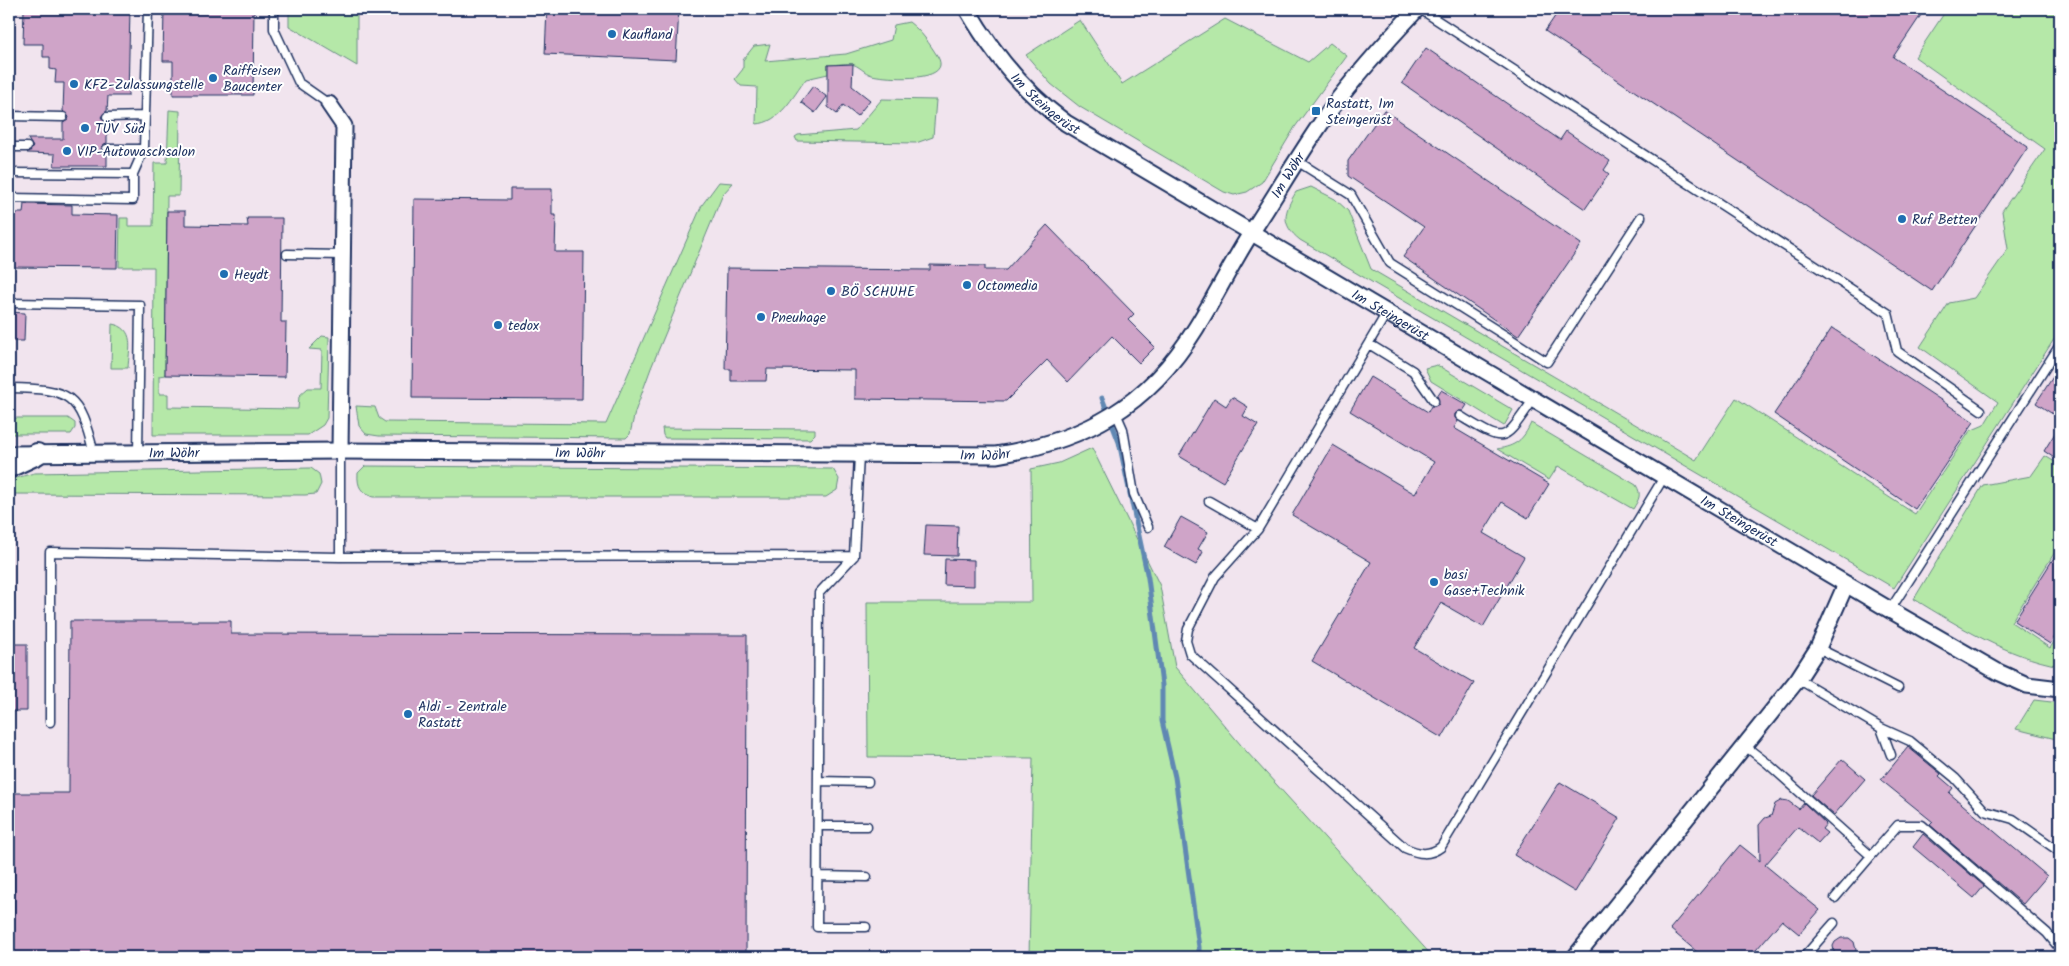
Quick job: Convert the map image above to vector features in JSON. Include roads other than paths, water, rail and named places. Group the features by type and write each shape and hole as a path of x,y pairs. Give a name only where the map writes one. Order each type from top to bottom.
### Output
{"street":[{"name":"Im Steingerüst","path":"967,9 991,48 1018,81 1043,106 1066,123 1664,478 1998,672 2026,685 2060,689"},
{"name":"Im Wöhr","path":"9,454 340,451 996,455 1028,450 1067,438 1102,422 1116,413 1151,385 1174,359 1196,329 1251,232 1331,109 1374,55 1418,9"},
{"path":"329,104 344,126 340,451"},
{"path":"9,467 37,454"},
{"path":"1575,957 1798,679 1818,648 1846,584"}],"lane":[{"path":"9,198 133,200 134,174 144,149 148,9"},
{"path":"274,9 274,29 300,83 329,104"},
{"path":"1418,9 1888,313 1897,351 1981,410"},
{"path":"9,116 63,117"},
{"path":"107,117 145,116"},
{"path":"9,146 28,146"},
{"path":"107,149 144,149"},
{"path":"1298,161 1351,195 1390,263 1547,362 1641,217"},
{"path":"9,173 134,174"},
{"path":"287,254 342,255"},
{"path":"9,303 140,305 138,454"},
{"path":"1386,314 1258,528 1215,578 1188,629 1186,641 1190,654 1405,848 1418,853 1433,853 1441,847 1664,478"},
{"path":"1369,344 1413,371 1434,401"},
{"path":"1890,610 2060,345"},
{"path":"9,388 42,389 57,392 72,400 82,414 94,454"},
{"path":"1460,416 1492,435 1501,437 1509,433 1532,400"},
{"path":"1116,413 1123,429 1134,494 1148,527"},
{"path":"340,451 340,557"},
{"path":"860,455 854,556 819,593 817,927 866,928"},
{"path":"1209,502 1258,528"},
{"path":"50,722 50,552 340,557 854,556"},
{"path":"1818,648 1898,688"},
{"path":"1798,679 1881,728 1910,741 1955,778 1985,811 2013,819 2060,852"},
{"path":"1881,728 1891,755"},
{"path":"1745,746 1767,763 1871,856"},
{"path":"818,781 868,782"},
{"path":"1835,898 1898,825 1922,825 2047,933 2060,948"},
{"path":"818,826 867,826"},
{"path":"818,876 867,877"},
{"path":"1804,957 1834,923"}],"waterway":[{"path":"1102,398 1119,442 1148,578 1162,685 1162,721 1175,777 1199,957"}],"place":[{"name":"Kaufland","path":"612,34"},
{"name":"Raiffeisen Baucenter","path":"213,78"},
{"name":"KFZ-Zulassungstelle","path":"74,84"},
{"name":"Rastatt, Im Steingerüst","path":"1316,111"},
{"name":"TÜV Süd","path":"85,128"},
{"name":"VIP-Autowaschsalon","path":"67,151"},
{"name":"Ruf Betten","path":"1902,219"},
{"name":"Heydt","path":"224,274"},
{"name":"Octomedia","path":"967,285"},
{"name":"BÖ SCHUHE","path":"831,291"},
{"name":"Pneuhage","path":"761,317"},
{"name":"tedox","path":"498,325"},
{"name":"basi Gase+Technik","path":"1434,582"},
{"name":"Aldi - Zentrale Rastatt","path":"408,714"}]}
